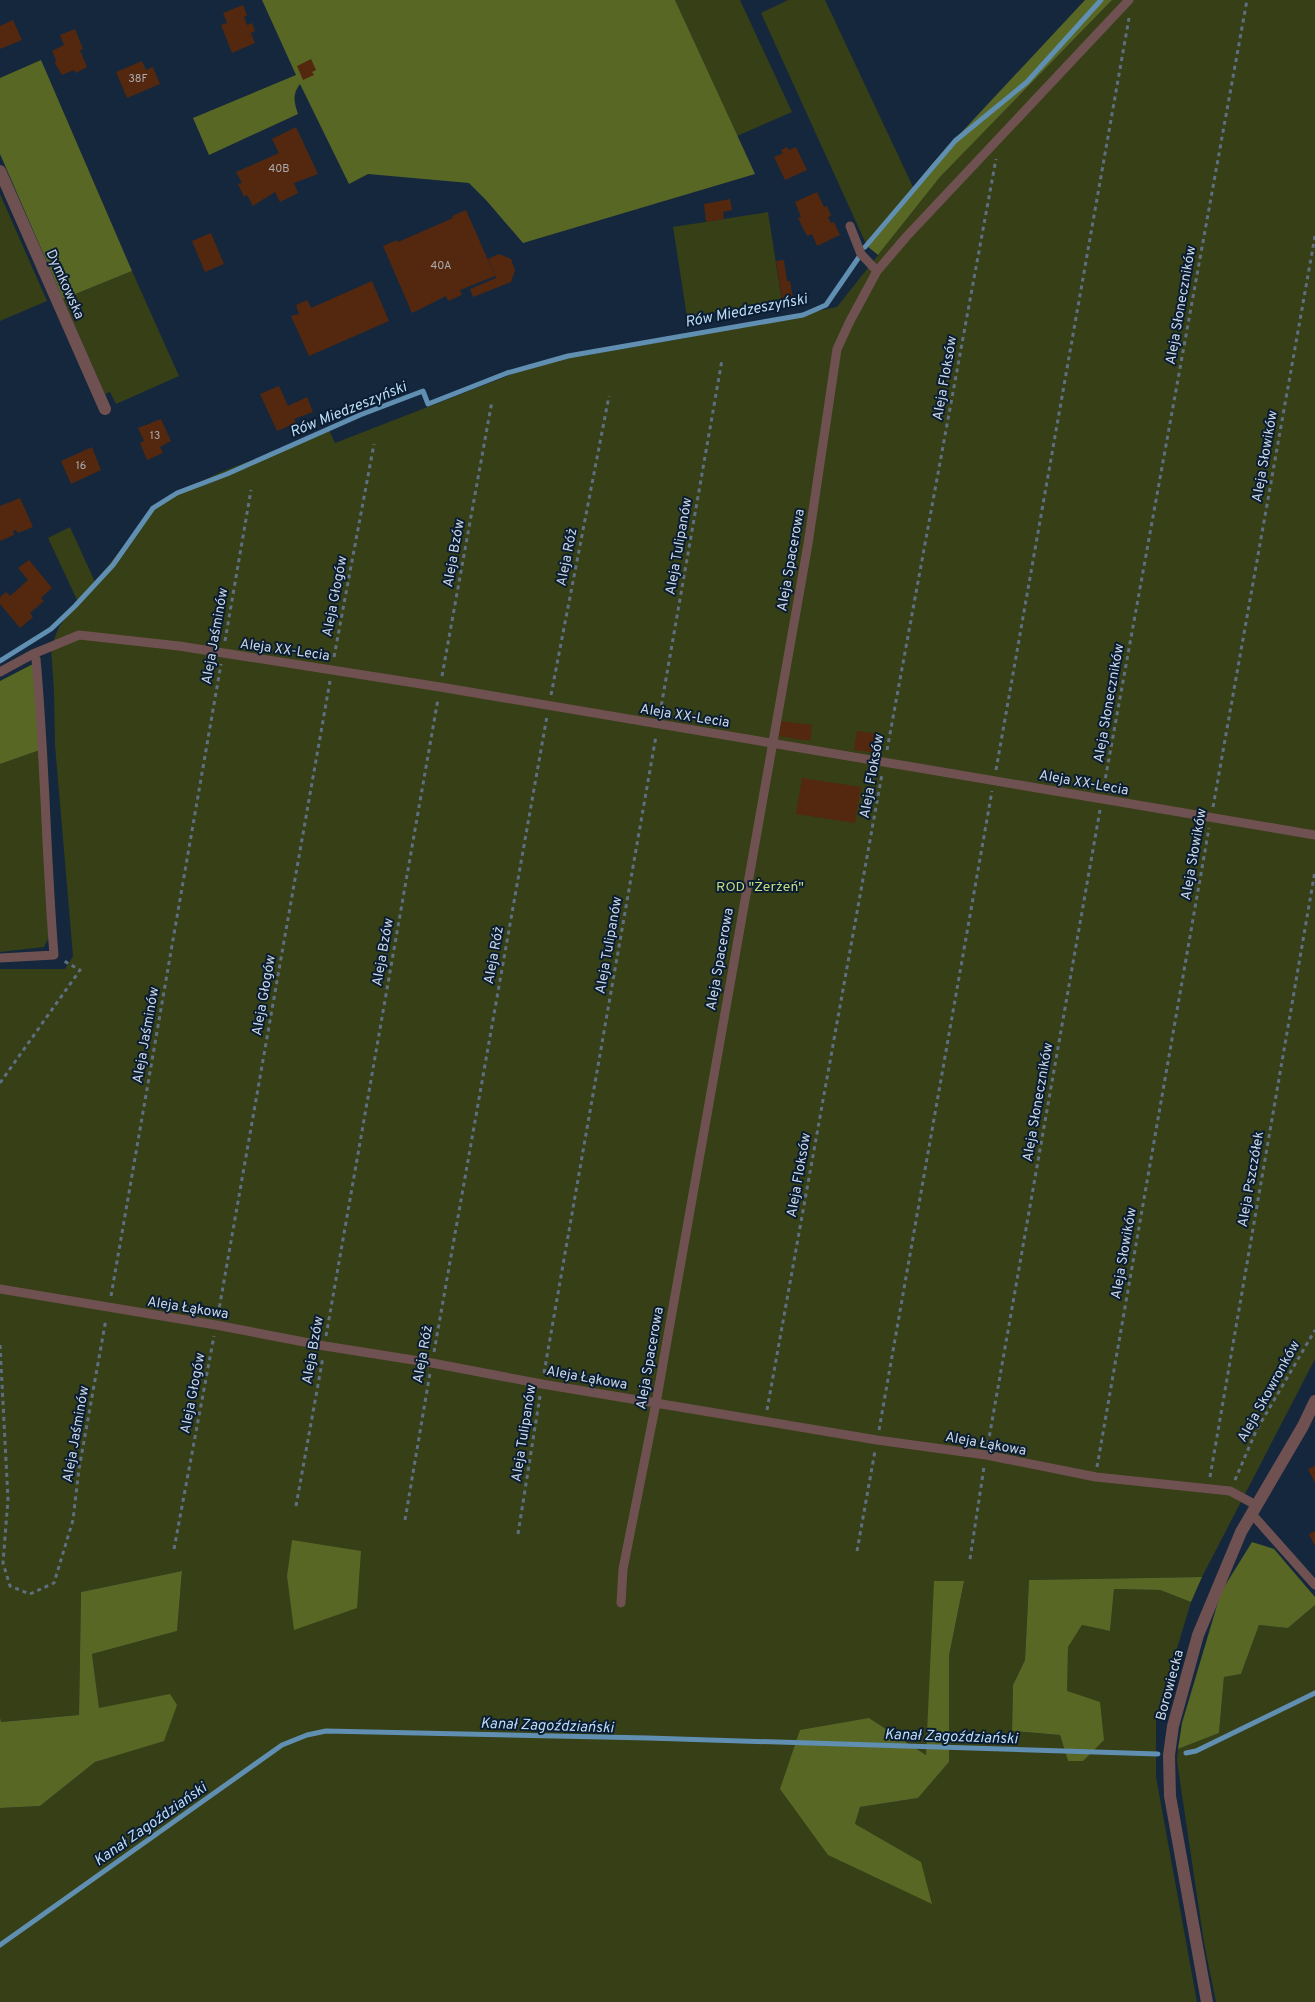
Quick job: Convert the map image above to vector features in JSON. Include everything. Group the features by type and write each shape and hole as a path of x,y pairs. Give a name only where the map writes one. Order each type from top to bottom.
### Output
{"street":[{"name":"Dymkowska","path":"0,171 105,410"},
{"name":"Borowiecka","path":"1207,2002 1170,1796 1169,1755 1173,1726 1198,1634 1240,1532 1313,1408"}],"lane":[{"name":"Aleja Spacerowa","path":"621,1602 623,1569 656,1402 808,544 837,349 877,271 907,236 1129,0"},
{"path":"850,226 861,254 877,271"},
{"name":"Aleja XX-Lecia","path":"0,672 33,654 79,635 178,646 440,687 1315,835"},
{"path":"0,958 54,955 48,884 42,732 36,659 33,654"},
{"name":"Aleja Łąkowa","path":"0,1289 216,1325 542,1384 877,1440 986,1455 1096,1477 1230,1491 1254,1509"},
{"path":"1254,1509 1315,1585"}],"path":[{"name":"Aleja Słoneczników","path":"970,1559 986,1455 1101,799 1247,0"},
{"name":"Aleja Floksów","path":"765,1420 1000,136"},
{"name":"Aleja Słowików","path":"1096,1477 1315,236"},
{"name":"Aleja Tulipanów","path":"518,1534 542,1384 722,360"},
{"name":"Aleja Róż","path":"405,1520 549,706 609,396"},
{"name":"Aleja Bzów","path":"296,1506 492,401"},
{"name":"Aleja Głogów","path":"174,1549 374,444"},
{"name":"Aleja Jaśminów","path":"6,1439 8,1499 3,1562 10,1586 30,1594 54,1583 73,1520 79,1469 251,490"},
{"name":"Aleja Pszczółek","path":"1207,1490 1315,871"},
{"path":"0,1083 80,970 54,955"},
{"name":"Aleja Skowronków","path":"1230,1491 1256,1431 1315,1330"},
{"path":"0,1345 6,1439 0,1438"}],"green space":[{"path":"262,0 675,0 755,174 523,243 469,183 368,174 349,184 300,84 294,98 298,114 209,155 193,118 296,75"},
{"path":"675,0 740,0 792,112 737,136"},
{"path":"788,0 825,0 914,189 867,246 761,13"},
{"path":"1085,0 1112,0 940,177 878,255 867,246 932,164"},
{"name":"ROD \"Żerżeń\"","path":"1112,0 1315,0 1315,1359 1202,1577 1029,1580 1025,1660 1013,1685 1012,1731 1060,1735 1068,1761 1066,1691 1068,1646 1082,1625 1110,1631 1114,1589 1160,1590 1191,1602 1156,1718 1156,1777 1197,2002 0,2002 0,1808 40,1806 95,1762 164,1740 99,1709 92,1654 177,1631 182,1571 81,1592 79,1715 0,1722 0,969 65,969 73,956 55,745 51,647 59,627 78,602 48,538 70,527 95,582 159,502 221,472 329,430 335,443 541,363 685,338 837,307 940,177","holes":["964,1581 949,1656 949,1762 918,1798 860,1807 855,1824 869,1718 926,1755"]},
{"path":"41,60 132,271 63,299 0,154 0,78"},
{"path":"0,194 47,301 0,321"},
{"path":"768,212 782,302 687,317 673,227"},
{"path":"132,271 179,376 116,404 110,392 105,394 63,299"},
{"path":"33,664 40,750 0,764 0,681"},
{"path":"40,750 49,937 44,947 0,952 0,764"},
{"path":"292,1540 361,1551 357,1608 294,1630 287,1576"},
{"path":"1252,1542 1274,1549 1315,1597 1315,1605 1288,1628 1259,1625 1241,1674 1224,1677 1219,1733 1178,1749 1182,1723 1221,1592"},
{"path":"182,1571 177,1631 92,1654 99,1708 170,1694 177,1705 164,1741 95,1762 40,1806 0,1808 0,1718 1,1722 79,1715 81,1592"},
{"path":"1202,1577 1191,1602 1160,1590 1114,1589 1110,1631 1082,1625 1068,1647 1067,1691 1100,1702 1104,1740 1083,1761 1068,1761 1060,1735 1012,1731 1013,1685 1025,1660 1029,1580"},
{"path":"934,1581 964,1581 949,1656 949,1762 918,1798 860,1807 855,1824 921,1862 932,1904 828,1855 780,1789 800,1730 869,1718 926,1755"},
{"path":"1315,1605 1315,2002 1216,2002 1204,1943 1177,1761 1178,1749 1219,1733 1224,1677 1241,1674 1259,1625 1288,1628"}],"building":[{"path":"243,5 247,15 244,17 247,25 252,23 255,31 251,33 255,43 232,53 221,25 227,23 223,13"},
{"path":"13,20 22,40 0,49 0,26"},
{"path":"75,29 83,49 80,50 87,67 76,73 74,70 62,75 55,63 56,60 52,51 64,45 60,35"},
{"path":"311,59 316,70 312,72 314,75 303,80 297,66"},
{"path":"142,61 146,70 153,67 160,84 127,98 116,72"},
{"path":"296,127 318,174 294,183 298,193 280,202 275,192 253,206 247,195 244,197 238,184 242,183 236,172 279,153 272,139"},
{"path":"787,147 789,150 796,147 807,170 785,180 774,157 783,153 781,150"},
{"path":"817,192 824,207 827,206 831,216 828,217 831,223 834,222 840,235 817,246 812,234 807,236 798,218 801,217 795,202"},
{"path":"730,199 732,210 723,212 724,219 706,222 704,204"},
{"path":"466,210 495,276 460,290 462,295 448,301 446,296 412,313 383,246 397,240 398,242 453,218 452,216"},
{"path":"211,233 224,264 205,272 192,241"},
{"path":"499,254 511,259 515,270 511,282 473,297 470,289 496,278 488,259"},
{"path":"784,260 787,281 790,281 793,299 782,300 776,261"},
{"path":"372,281 389,321 309,356 291,316 299,314 296,305 307,300 311,308"},
{"path":"279,386 288,406 307,397 313,412 294,419 296,423 277,431 260,394"},
{"path":"161,419 171,441 160,447 163,453 147,460 140,443 144,441 138,428"},
{"path":"92,447 101,470 71,484 61,461"},
{"path":"20,498 33,527 18,533 16,530 13,531 14,535 0,541 0,506"},
{"path":"29,560 52,588 41,598 44,601 30,613 33,617 20,628 0,604 0,597 6,592 10,596 28,580 18,568"},
{"path":"781,721 812,725 810,741 779,736"},
{"path":"857,731 880,734 877,753 854,750"},
{"path":"802,778 861,787 855,823 796,814"},
{"path":"1315,1466 1315,1483 1308,1469"},
{"path":"1315,1531 1315,1546 1309,1534"}],"waterway":[{"name":"Rów Miedzeszyński","path":"865,247 955,141 1027,82 1101,0"},
{"name":"Rów Miedzeszyński","path":"0,661 51,629 113,565 153,508 177,493 227,474 360,415 423,391 428,404 507,373 568,356 803,315 826,305 859,257"},
{"name":"Kanał Zagoździański","path":"1186,1753 1196,1751 1315,1693"},
{"name":"Kanał Zagoździański","path":"0,1945 282,1745 307,1735 326,1731 648,1738 1158,1754"}]}
